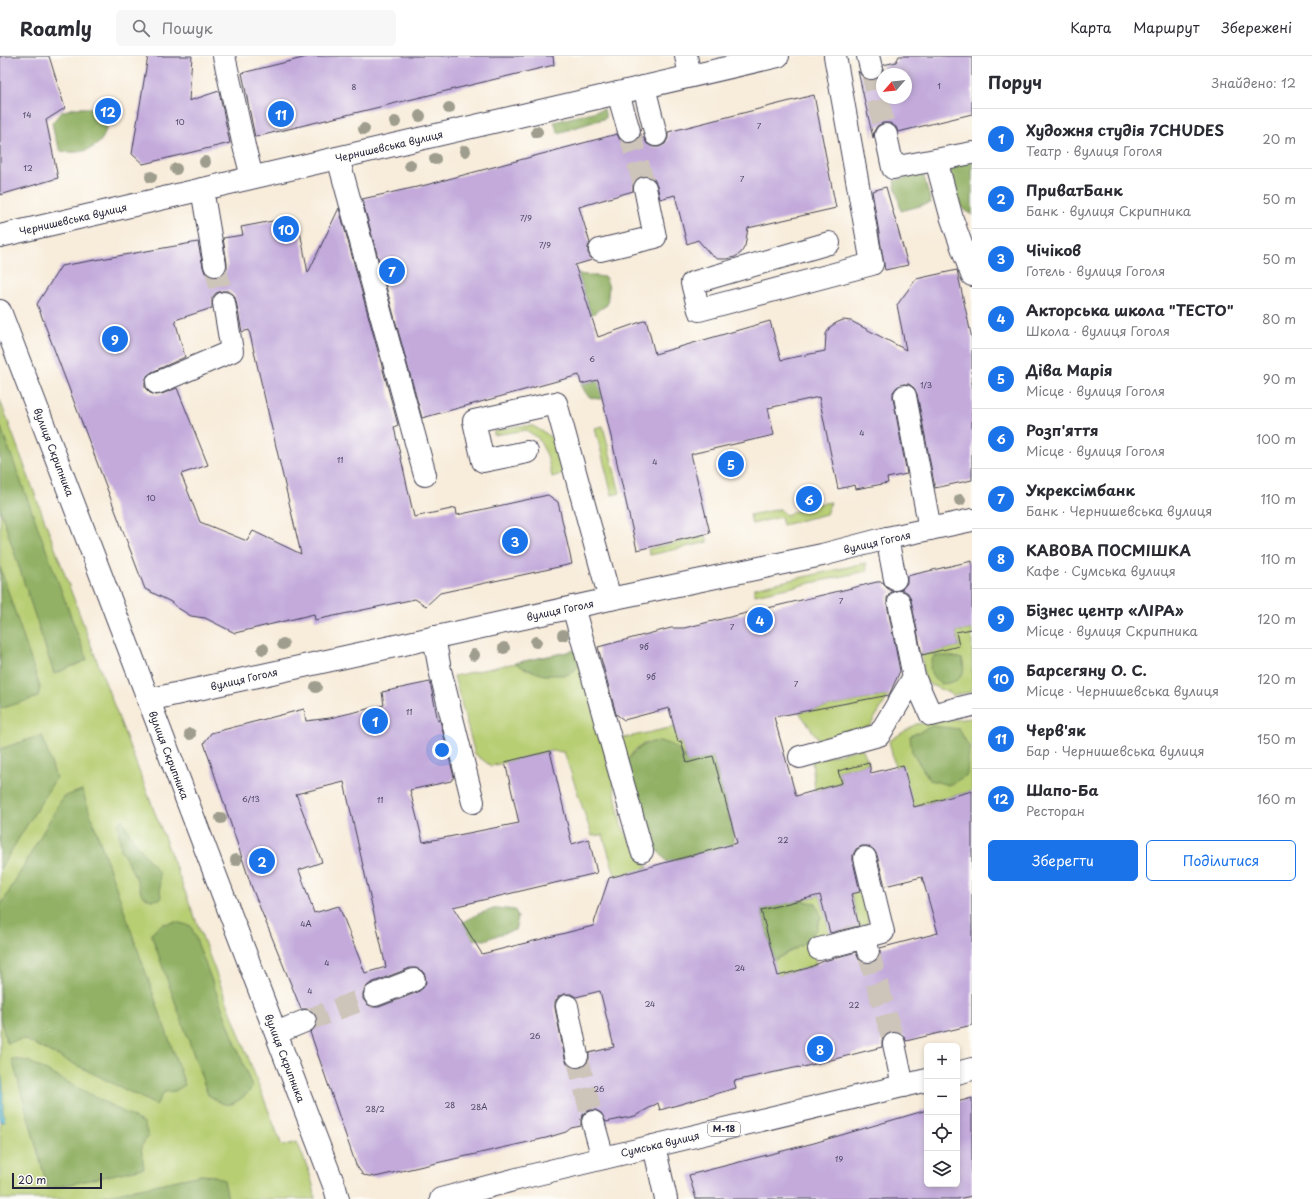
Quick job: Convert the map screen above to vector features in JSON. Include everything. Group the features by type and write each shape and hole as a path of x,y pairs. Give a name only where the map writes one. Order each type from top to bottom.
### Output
{"street":[{"path":"224,56 252,178"},
{"name":"Чернишевська вулиця","path":"0,236 644,87 688,66 778,56"},
{"path":"830,243 692,283 699,310 872,264 835,56"},
{"path":"644,87 656,134"},
{"path":"618,93 629,131"},
{"path":"886,136 893,168 972,153"},
{"path":"338,158 425,475"},
{"path":"936,160 952,219 972,275"},
{"path":"600,250 655,237 645,188"},
{"path":"202,189 215,265"},
{"path":"157,382 232,352 224,304"},
{"name":"вулиця Скрипника","path":"0,311 338,1199"},
{"path":"905,396 930,529"},
{"path":"527,452 483,461 474,421 556,403 610,599"},
{"name":"вулиця Гоголя","path":"148,700 610,599 822,555 887,538 972,520"},
{"path":"887,538 895,579"},
{"path":"899,602 914,677 931,715 972,705"},
{"path":"573,607 642,851"},
{"path":"434,637 440,670 474,802"},
{"path":"800,757 879,735 914,677"},
{"path":"819,949 866,944 883,932 865,858"},
{"path":"375,995 414,980"},
{"path":"567,1006 577,1056"},
{"path":"276,1033 305,1021"},
{"path":"894,1044 903,1086"},
{"path":"960,1072 972,1069"},
{"name":"Сумська вулиця","path":"441,1199 603,1158 924,1081"},
{"path":"593,1122 603,1158"},
{"path":"654,1146 666,1199"}],"green space":[{"path":"74,108 93,108 103,111 107,128 102,139 94,147 78,152 61,151 55,138 52,123 61,112"},
{"path":"604,109 606,118 558,133 554,122"},
{"path":"972,157 972,215 961,207 950,184 950,168"},
{"path":"923,173 931,203 901,211 894,181"},
{"path":"578,274 605,277 609,287 607,305 591,315"},
{"path":"620,375 604,399 592,398 585,392 581,384"},
{"path":"0,400 94,653 282,1146 297,1142 311,1177 315,1199 0,1199"},
{"path":"0,425 87,660 54,674 0,509"},
{"path":"517,426 533,426 547,434 560,448 568,472 552,477 547,455 538,438 526,430 494,435 494,431"},
{"path":"603,426 620,493 612,495 595,428"},
{"path":"831,502 826,514 783,525 781,517 752,524 750,515 780,509 786,515 812,505"},
{"path":"706,536 708,542 650,555 648,549"},
{"path":"866,563 867,571 755,595 754,588"},
{"path":"0,567 40,687 38,697 0,709"},
{"path":"972,629 972,692 953,695 925,682 921,652 926,645 928,653 959,646 956,632"},
{"path":"577,650 613,782 621,825 640,857 648,867 642,869 647,890 617,882 603,835 592,836 564,752 550,751 491,766 475,754 454,676"},
{"path":"577,650 581,662 573,672 566,675 544,675 515,663"},
{"path":"934,656 950,656 962,659 963,670 960,678 951,682 940,684 932,674 930,668"},
{"path":"889,695 870,726 819,740 799,712"},
{"path":"972,718 972,791 889,813 903,765 895,767 889,741 916,724"},
{"path":"932,726 959,729 969,747 967,775 949,785 930,780 912,753 910,736"},
{"path":"674,727 679,742 681,741 688,762 647,742 635,750 625,763 619,739"},
{"path":"42,735 56,778 0,869 0,749"},
{"path":"659,741 676,747 688,762 713,756 732,827 735,855 700,853 667,862 652,843 625,763 632,754 643,745"},
{"path":"862,748 869,763 838,771 842,783 815,791 812,761"},
{"path":"82,790 185,1085 175,1091 164,1092 156,1105 24,1039 7,1043 0,1018 0,907 63,797"},
{"path":"122,819 132,838 159,873 161,899 151,900 142,895 136,878 121,850 118,825"},
{"path":"854,860 869,914 867,924 812,938 816,964 808,968 775,976 774,960 803,944 813,933 821,917 816,903 797,901 820,895 828,925 857,917 843,862"},
{"path":"752,873 797,901 816,903 821,916 816,930 802,945 774,960"},
{"path":"497,908 515,910 518,918 515,930 485,940 460,938 460,924 478,914"},
{"path":"176,922 191,926 252,1087 247,1094 233,1103 222,1103 208,1095 151,934 162,924"},
{"path":"12,1059 28,1061 144,1123 148,1136 141,1147 144,1168 48,1189"},
{"path":"201,1175 215,1176 224,1180 228,1199 89,1199"}],"water":[{"path":"0,1072 3,1085 3,1110 5,1121 0,1122"}],"building":[{"path":"0,56 49,56 65,108 46,120 58,178 0,195"},
{"path":"148,56 192,56 189,101 219,91 230,143 143,164 132,154"},
{"path":"311,56 553,56 554,65 255,137 242,73"},
{"path":"899,56 972,56 972,114 898,132 896,127 890,123 883,123 877,126 874,131 873,138 858,71 867,80 876,79 876,104 912,104 912,68 883,68 883,65 896,62"},
{"path":"814,95 836,208 748,228 745,246 741,253 735,257 718,259 711,255 698,240 687,244 675,195 660,199 657,185 654,179 649,176 642,176 636,179 633,184 633,191 579,207 590,243 588,253 592,260 575,265 598,337 646,320 655,354 770,321 781,360 825,351 826,334 830,327 843,320 851,321 906,350 897,305 916,279 957,270 972,339 972,480 935,488 917,394 914,388 909,384 903,384 897,387 893,392 893,398 907,474 887,478 888,483 856,489 855,485 838,489 819,397 768,408 774,435 691,454 710,533 637,550 598,380 581,384 579,375 422,418 362,199 426,185 617,134 620,140 626,143 632,143 638,140 641,134 642,138 644,138 647,144 653,147 659,147 665,144 668,138 668,132"},
{"path":"886,187 908,265 885,270 872,191"},
{"path":"339,208 398,425 394,427 414,517 456,508 457,515 548,495 558,502 572,564 440,593 426,606 415,599 315,620 314,614 235,633 205,618 191,616 171,602 145,589 37,304 61,266 198,242 205,273 210,277 217,277 223,274 227,269 223,238 243,235 241,227 294,217 297,227 299,226 308,273","holes":["229,291 234,295 236,301 242,332 249,330 301,554 253,531 247,541 200,522 181,474 208,465 177,388 156,395 150,393 145,388 147,376 152,372 185,357 175,320 212,308 212,298 216,293"]},
{"path":"972,561 972,629 956,632 959,646 922,655 911,600 908,593 900,590 907,583 907,576"},
{"path":"877,582 883,582 886,587 891,591 894,591 890,593 887,598 887,604 900,671 889,695 774,717 796,796 842,783 838,771 869,763 871,773 903,765 914,807 972,791 972,1025 906,1041 904,1036 898,1032 891,1032 886,1034 882,1040 882,1047 799,1068 734,1081 736,1088 660,1110 658,1103 635,1116 606,1122 601,1113 596,1110 590,1110 584,1113 581,1119 581,1126 571,1128 566,1132 546,1138 375,1177 363,1175 356,1165 310,1032 315,1028 317,1017 312,1011 301,1009 252,888 204,743 211,733 304,709 306,721 330,718 384,705 382,692 430,682 438,721 440,720 454,777 451,781 410,790 423,842 519,823 505,762 550,751 572,844 589,839 597,873 453,907 482,954 593,926 609,878 737,843 713,756 687,763 681,741 678,742 669,708 624,720 616,714 598,647 671,628 684,628","holes":["344,782 386,967 365,973 339,906 314,913 299,870 322,862 296,794","862,846 868,846 874,850 877,855 885,886 922,877 938,933 880,948 880,955 871,963 865,963 859,960 856,952 778,976 761,910 820,895 830,933 859,926 851,894 860,892 853,861 853,855 856,849","410,968 416,968 422,971 425,975 426,982 423,988 418,992 379,1007 373,1007 367,1004 363,999 363,993 366,987 371,983","600,991 614,1047 589,1053 589,1060 585,1066 579,1068 573,1068 567,1064 555,1008 555,1002 559,996 571,994 576,997"]},
{"path":"972,1098 972,1196 957,1199 696,1199 689,1175 814,1143 924,1111 924,1187 960,1187 960,1101"}],"tunnel":[{"path":"871,68 886,135"},
{"path":"629,131 645,188"},
{"path":"215,265 224,303"},
{"path":"868,951 894,1044"},
{"path":"305,1021 375,995"},
{"path":"577,1056 593,1122"}],"place":[{"name":"Шапо-Ба","path":"108,111"},
{"name":"Черв'як","path":"281,114"},
{"name":"Барсегяну О. С.","path":"286,229"},
{"name":"Укрексімбанк","path":"392,271"},
{"name":"Бізнес центр «ЛІРА»","path":"115,339"},
{"name":"Діва Марія","path":"731,464"},
{"name":"Розп'яття","path":"809,499"},
{"name":"Чічіков","path":"515,541"},
{"name":"Акторська школа \"ТЕСТО\"","path":"760,620"},
{"name":"Художня студія 7CHUDES","path":"375,721"},
{"name":"ПриватБанк","path":"262,861"},
{"name":"КАВОВА ПОСМІШКА","path":"820,1049"}]}
